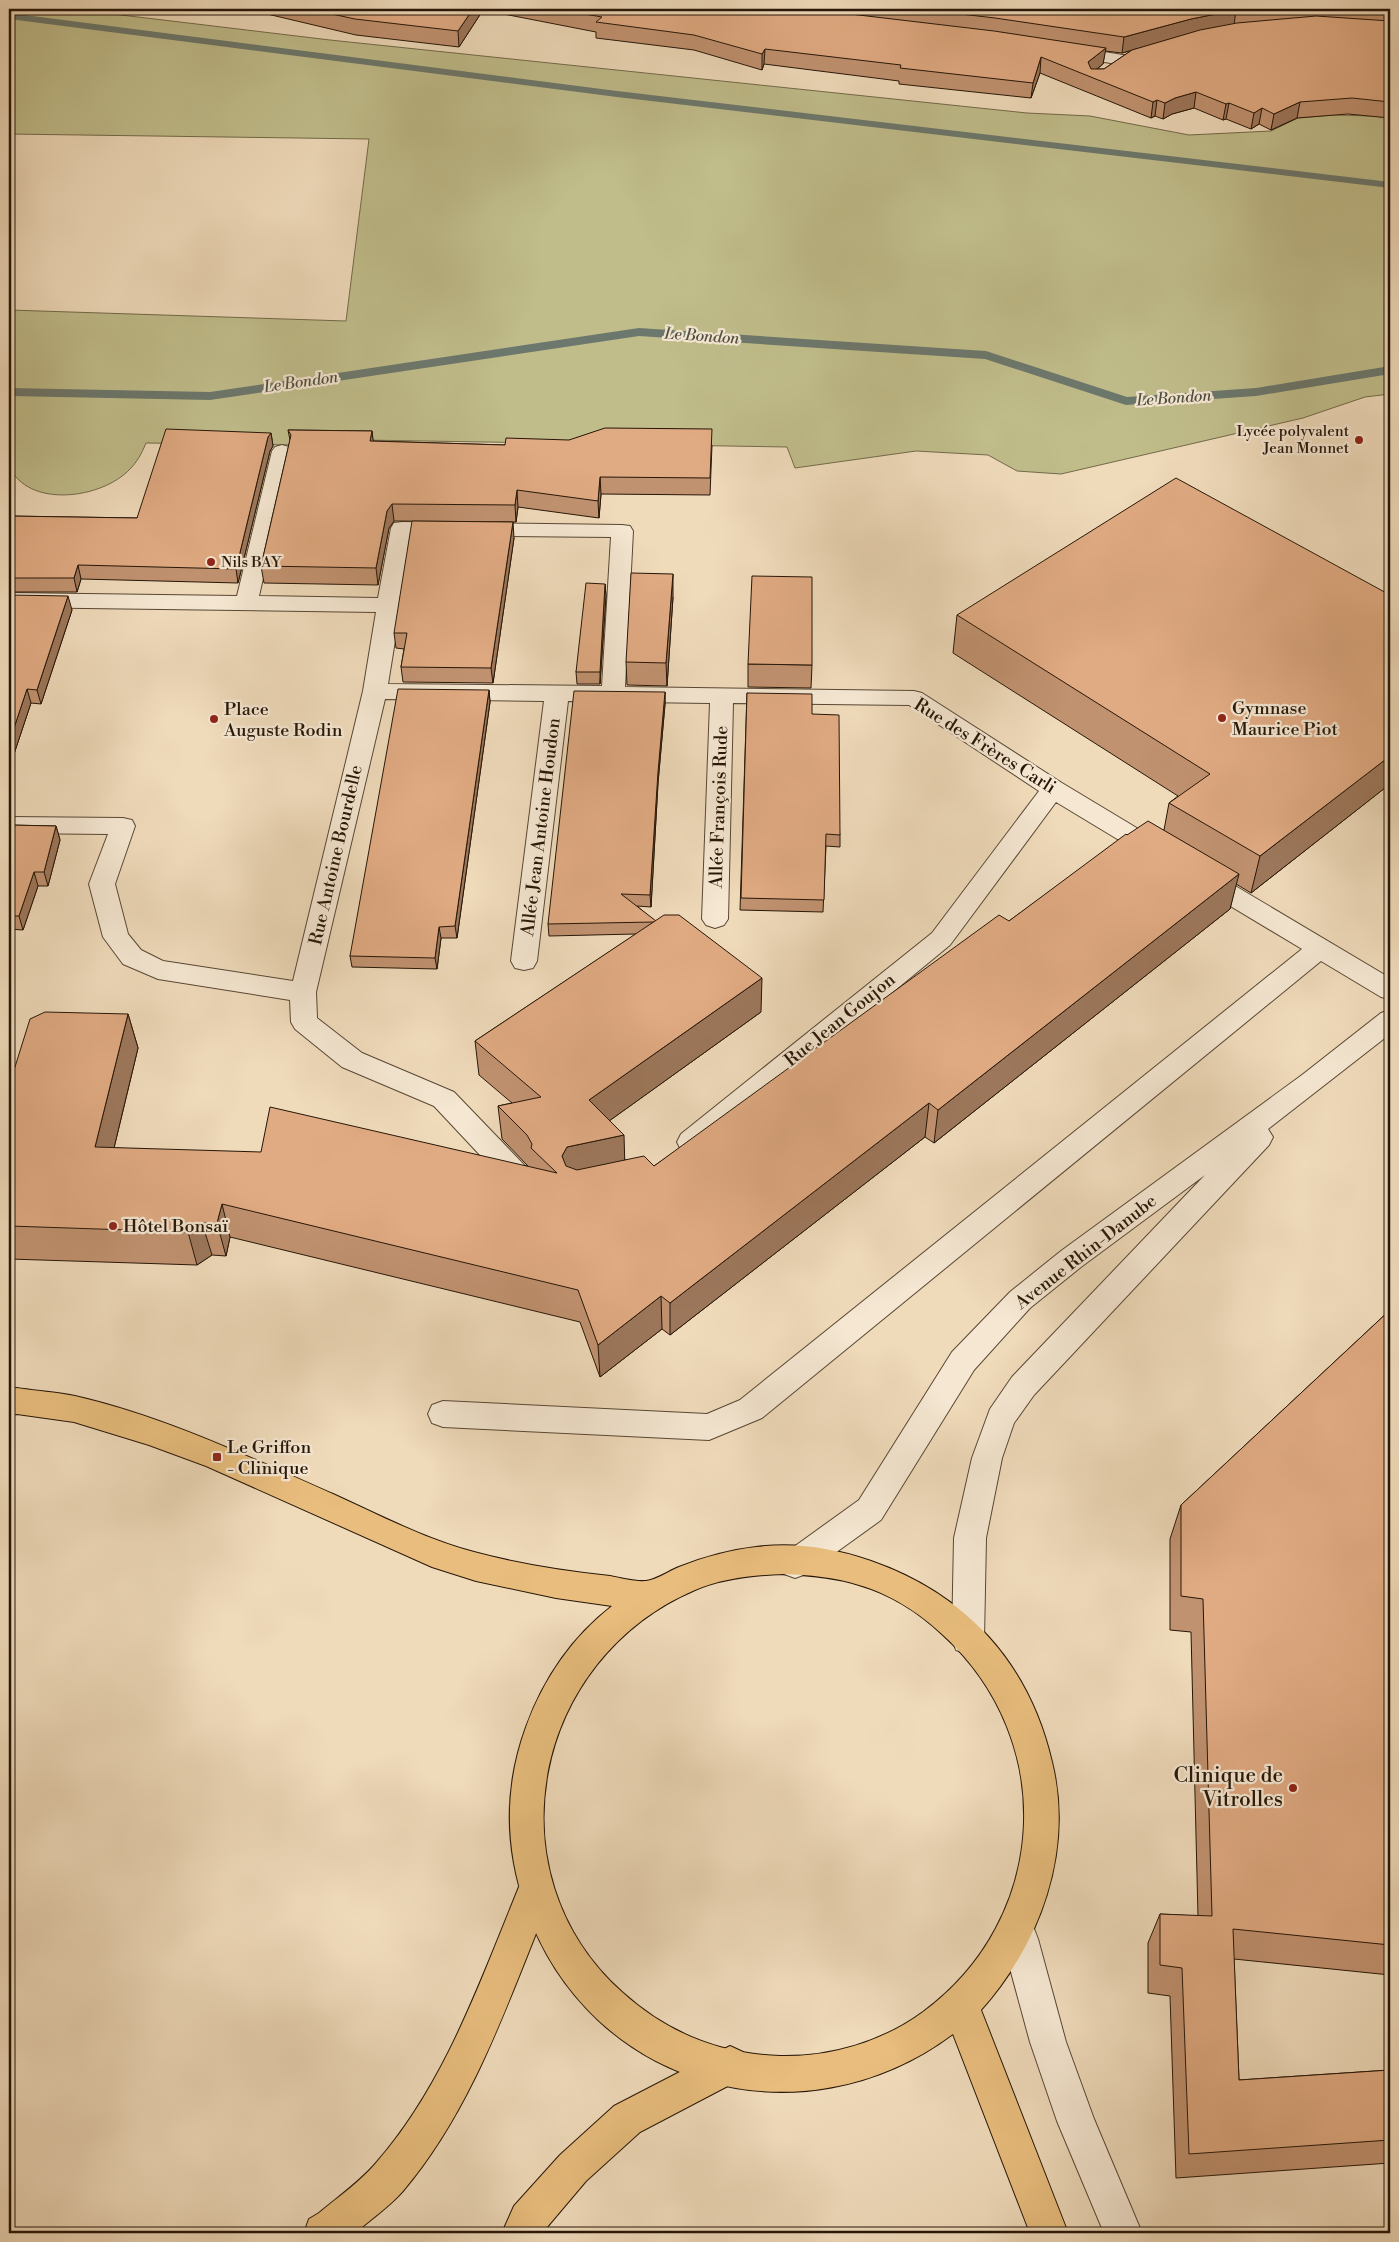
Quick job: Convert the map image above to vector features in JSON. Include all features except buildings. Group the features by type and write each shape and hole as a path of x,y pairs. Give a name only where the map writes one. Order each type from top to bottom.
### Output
{"main road":[{"path":"9,1402 74,1409 217,1456 432,1553 476,1567 556,1584 649,1596"},
{"path":"795,1564 857,1574 916,1600 968,1639 1017,1702 1044,1779 1046,1860 1020,1940 992,1981 962,2009 888,2054 810,2071 730,2065 644,2030 578,1970 534,1894 520,1823 527,1753 552,1689 594,1635 649,1596 695,1576 745,1565 795,1564"},
{"path":"323,2233 333,2227 388,2178 438,2113 478,2028 534,1894"},
{"path":"962,2009 1049,2233"},
{"path":"521,2233 528,2220 573,2168 627,2119 730,2065"}],"street":[{"path":"1049,48 1123,60"},
{"path":"1102,74 1123,60 1141,55"},
{"path":"246,603 282,451"},
{"name":"Rue Antoine Bourdelle","path":"519,1178 444,1100 352,1060 304,1022 303,992 375,691 402,528 622,530 614,694"},
{"path":"9,600 388,605"},
{"name":"Rue des Frères Carli","path":"375,691 914,698 1053,789 1390,990"},
{"name":"Allée Jean Antoine Houdon","path":"524,961 557,693"},
{"name":"Allée François Rude","path":"715,919 722,695"},
{"name":"Rue Jean Goujon","path":"672,1157 941,939 1053,789"},
{"path":"9,825 123,826 102,884 116,937 132,957 158,970 303,992"},
{"path":"443,1414 709,1427 751,1409 1320,948"},
{"name":"Avenue Rhin-Danube","path":"795,1564 870,1510 963,1360 1020,1300 1079,1253 1312,1082 1390,1020"},
{"name":"Avenue Rhin-Danube","path":"968,1639 970,1538 987,1458 1001,1418 1023,1386 1312,1082"},
{"path":"1020,1940 1048,2042 1076,2122 1123,2233"}],"shaded area":[{"path":"9,9 71,9 330,40 1027,113 1090,116 1189,135 1271,131 1298,118 1333,115 1375,116 1390,119 1390,394 1365,397 1303,418 1061,474 1017,471 988,455 916,451 795,468 787,447 303,439 302,445 146,443 135,463 118,479 84,493 48,494 32,489 19,480 9,466 9,310 346,321 369,139 9,134"}],"waterway":[{"path":"9,16 617,94 1390,185"},
{"name":"Le Bondon","path":"9,392 210,396 639,332 986,355 1126,401 1256,392 1390,370"}],"place":[{"name":"Lycée polyvalent Jean Monnet","path":"1359,440"},
{"name":"Nils BAY","path":"211,562"},
{"name":"Gymnase Maurice Piot","path":"1222,718"},
{"name":"Place Auguste Rodin","path":"214,719"},
{"name":"Hôtel Bonsaï","path":"113,1226"},
{"name":"Le Griffon - Clinique","path":"217,1457"},
{"name":"Clinique de Vitrolles","path":"1293,1788"}]}
